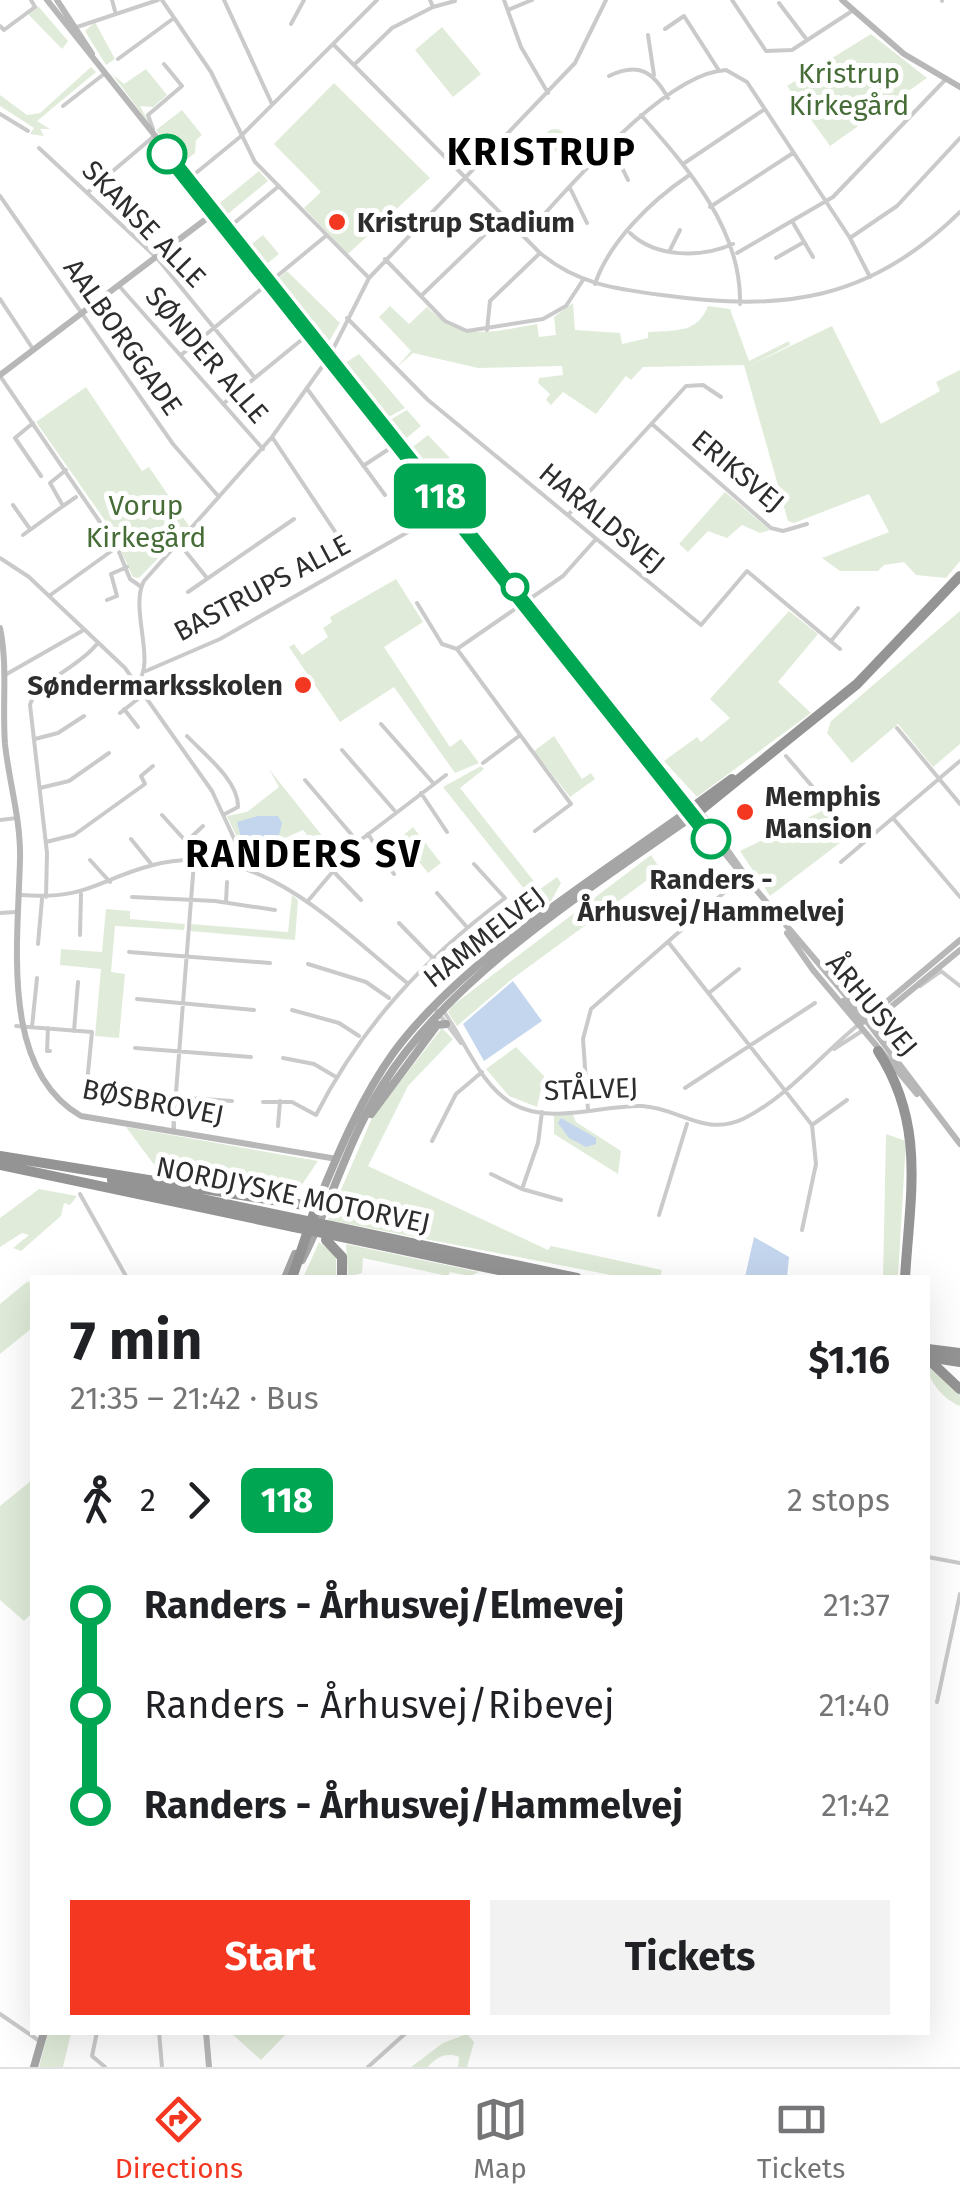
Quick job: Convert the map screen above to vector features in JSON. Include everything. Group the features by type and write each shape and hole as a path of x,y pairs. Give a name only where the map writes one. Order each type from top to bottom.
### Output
{"highway":[{"name":"HAMMELVEJ","path":"694,811 815,719 904,640 960,576"},
{"name":"HAMMELVEJ","path":"694,811 815,719"},
{"path":"878,1050 899,1087 912,1131 905,1275"},
{"path":"0,1156 318,1212 293,1275"},
{"name":"NORDJYSKE MOTORVEJ","path":"0,1156 294,1225"},
{"name":"NORDJYSKE MOTORVEJ","path":"0,1166 294,1225"},
{"path":"294,1225 328,1234 342,1257 342,1275"},
{"name":"NORDJYSKE MOTORVEJ","path":"328,1234 522,1275"},
{"name":"NORDJYSKE MOTORVEJ","path":"328,1234 560,1275"},
{"path":"294,1275 306,1253"},
{"path":"931,1355 960,1353"},
{"path":"931,1355 960,1362"},
{"path":"931,1355 960,1389"}],"main road":[{"name":"ÅRHUSVEJ","path":"47,0 73,29"},
{"name":"ÅRHUSVEJ","path":"57,0 104,74 151,134 744,876 859,1011 878,1050 942,1121"},
{"path":"842,0 904,54 960,86"},
{"path":"0,376 214,213"},
{"name":"BØSBROVEJ","path":"0,628 5,743 17,818 18,895 8,973 16,1026 30,1072 58,1104 81,1116 339,1160"},
{"name":"ÅRHUSVEJ","path":"634,737 657,770 741,866 752,885"},
{"name":"HAMMELVEJ","path":"339,1160 391,1071 437,1009 694,811"},
{"name":"HAMMELVEJ","path":"306,1253 339,1160 384,1066 474,968 694,811"},
{"name":"ÅRHUSVEJ","path":"774,912 804,960 908,1075 960,1144"},
{"path":"864,1025 960,940"},
{"path":"864,1025 960,950"},
{"path":"859,1011 869,1011 935,961"},
{"path":"359,1130 437,1026 446,1024"},
{"path":"206,2035 209,2067"},
{"path":"34,2067 43,2037"}],"street":[{"path":"0,26 4,30 35,7 31,0"},
{"path":"112,0 116,10"},
{"path":"73,29 116,10 160,0 211,72 255,162 369,278"},
{"path":"224,0 272,105"},
{"path":"291,24 304,0"},
{"path":"430,0 432,7"},
{"path":"354,65 392,28 455,0"},
{"path":"504,0 521,47 548,93"},
{"path":"508,10 532,0"},
{"path":"136,683 145,671 140,586 272,437 329,357 369,278 385,258 548,93 588,45 606,0"},
{"path":"732,0 766,51 792,50 852,10"},
{"path":"188,180 240,137 373,2"},
{"path":"779,3 807,40"},
{"path":"665,29 684,16 719,70 743,78 850,238 870,278"},
{"path":"118,58 174,18"},
{"path":"648,35 654,75 668,98"},
{"path":"333,44 540,252 582,280 595,284 740,304 807,299 870,278 919,249 960,212"},
{"path":"87,194 151,134 154,127 148,114 182,86 164,64"},
{"path":"608,76 624,69 654,75"},
{"path":"524,236 641,114 719,70"},
{"path":"63,106 104,74"},
{"path":"736,253 826,202 946,80"},
{"path":"683,164 765,109"},
{"path":"0,114 28,131"},
{"path":"641,114 683,164 732,244 740,304"},
{"path":"850,238 897,206 960,138"},
{"path":"610,145 628,180"},
{"name":"SKANSE ALLE","path":"39,148 157,258 254,378"},
{"path":"710,208 793,153"},
{"path":"595,284 603,258 670,188 690,175"},
{"path":"233,224 279,186"},
{"path":"570,188 587,222"},
{"name":"AALBORGGADE","path":"0,196 173,444 219,497"},
{"path":"421,296 504,216"},
{"path":"792,221 813,257"},
{"path":"670,250 680,230"},
{"path":"628,232 648,247 703,255 732,244"},
{"path":"182,355 327,235"},
{"path":"776,258 804,242"},
{"path":"487,330 490,301 540,252"},
{"path":"385,258 456,327 487,330 554,314 569,302 582,280"},
{"name":"SØNDER ALLE","path":"120,287 262,449"},
{"path":"0,299 2,308 34,351"},
{"name":"HARALDSVEJ","path":"347,318 428,400 701,626 747,571 840,649"},
{"path":"223,404 310,333"},
{"path":"0,376 118,547 130,579 140,586"},
{"name":"ERIKSVEJ","path":"568,515 650,423 694,383 721,397"},
{"path":"307,390 384,496"},
{"path":"33,423 15,438 41,476"},
{"name":"ERIKSVEJ","path":"650,423 771,528 783,531 807,524"},
{"path":"272,437 338,536"},
{"path":"363,466 398,443"},
{"path":"63,506 50,482 66,470"},
{"path":"23,535 76,497"},
{"path":"13,505 30,530"},
{"name":"BASTRUPS ALLE","path":"145,671 220,639 450,508"},
{"path":"188,592 294,519"},
{"path":"457,649 563,576 596,539"},
{"path":"178,542 208,579"},
{"path":"50,596 118,547"},
{"path":"0,558 50,596 136,683 198,768 236,846 234,864"},
{"path":"107,600 117,596 110,574 127,567"},
{"path":"417,603 442,644 457,649 570,804 535,831"},
{"path":"831,641 858,608"},
{"path":"4,676 82,630"},
{"path":"38,944 46,842 32,696 44,684 75,668 97,644"},
{"path":"138,727 122,711 143,695"},
{"path":"35,739 58,733 84,716"},
{"path":"381,724 434,784"},
{"path":"897,728 960,804"},
{"path":"187,736 239,802 235,811 223,815"},
{"path":"483,763 519,736"},
{"path":"342,750 396,812"},
{"path":"40,788 68,781 109,753"},
{"path":"786,756 862,844"},
{"path":"198,768 209,760"},
{"path":"840,862 960,761"},
{"path":"46,842 84,830 145,784 141,776 154,766"},
{"path":"307,902 358,842 446,774"},
{"path":"306,780 358,842"},
{"path":"421,793 446,832"},
{"path":"162,815 186,842 194,860 173,1131"},
{"path":"0,820 17,818"},
{"path":"893,818 960,897"},
{"path":"186,842 204,826"},
{"path":"368,834 394,874"},
{"path":"131,840 152,866"},
{"path":"90,860 110,882"},
{"path":"18,895 81,894 152,866 194,860 234,864 266,876 307,902 406,982"},
{"path":"262,1102 280,1101 316,1116 361,1037 391,999 432,957 505,898 474,864"},
{"path":"332,870 361,900"},
{"path":"588,1110 583,1039 592,1009 606,992 669,944 744,876"},
{"path":"226,902 227,882"},
{"path":"437,893 467,927"},
{"path":"80,934 81,894"},
{"path":"132,898 226,902 275,910"},
{"path":"0,913 16,912"},
{"path":"398,923 432,957"},
{"path":"669,944 812,1125 816,1164 802,1230"},
{"path":"129,952 270,962"},
{"path":"308,964 366,982 391,999"},
{"path":"708,993 739,968"},
{"path":"914,988 941,971 960,986"},
{"path":"32,1027 36,978"},
{"path":"74,1031 78,982"},
{"path":"137,1000 254,1010"},
{"path":"685,1088 815,1003"},
{"name":"STÅLVEJ","path":"437,1009 470,1054"},
{"name":"STÅLVEJ","path":"437,1009 482,1072 510,1102 542,1112 653,1107 688,1122 728,1124 744,1118 864,1025"},
{"path":"292,1010 339,1022 361,1037"},
{"path":"16,1026 92,1032 86,1093"},
{"path":"48,1028 50,1051"},
{"path":"135,1048 251,1057"},
{"path":"283,1058 314,1064 336,1077"},
{"path":"432,1142 456,1094 482,1072"},
{"path":"113,1093 232,1102"},
{"path":"812,1125 847,1100"},
{"path":"278,1126 280,1101"},
{"path":"522,1189 538,1144 542,1112"},
{"path":"659,1214 688,1122"},
{"path":"491,1174 522,1189 561,1200"},
{"path":"80,1194 126,1275"},
{"path":"930,1557 960,1563"},
{"path":"937,1702 960,1594"},
{"path":"0,2014 30,2030"},
{"path":"96,2035 92,2056 105,2067"},
{"path":"158,2035 162,2067"},
{"path":"368,2067 405,2035"}],"green space":[{"path":"38,6 68,41 62,49 28,14"},
{"path":"95,22 115,59 106,65 85,31"},
{"path":"442,27 481,74 453,97 415,50"},
{"name":"Kristrup Kirkegård","path":"871,34 927,78 830,146 787,86"},
{"path":"91,67 96,72 37,121 50,129 40,129 44,136 30,134 34,128 0,106 0,95 27,115 40,113"},
{"path":"146,69 167,95 153,107 140,106 151,126 112,74 124,84"},
{"path":"334,83 430,178 348,254 304,208 321,192 274,144"},
{"path":"182,110 202,135 196,140 195,153 181,164 156,130"},
{"path":"555,129 563,132 563,148 555,151 547,148 544,140 547,132"},
{"path":"259,171 268,181 224,217 215,207"},
{"path":"263,235 279,254 263,267 248,247"},
{"path":"287,271 340,323 328,343 275,281"},
{"path":"573,303 575,330 620,333 622,344 648,338 648,332 692,326 708,306 730,309 749,361 789,341 790,345 749,366 832,326 881,424 940,391 936,382 960,370 960,561 946,578 916,575 904,562 884,565 878,571 840,571 822,558 889,532 869,494 794,523 788,521 744,365 643,367 631,380 626,376 596,414 563,392 551,405 546,400 550,394 538,383 539,378 563,375 562,366 478,368 413,353 397,367 411,351 379,317 390,306 409,324 427,307 465,330 492,331 537,324 539,337 556,335 554,317"},
{"path":"359,354 405,408 385,419 342,365"},
{"name":"Vorup Kirkegård","path":"86,387 142,471 149,467 189,526 139,578 133,577 111,529 36,422"},
{"path":"407,410 421,426 403,441 388,421"},
{"path":"428,435 450,458 429,472 410,449"},
{"path":"725,492 770,530 760,533 742,525 727,538 708,531 688,552 679,544"},
{"path":"396,579 423,622 384,647 450,747 461,739 479,763 455,773 394,687 340,722 289,647 294,644 302,655 328,637 323,628 332,622 330,617"},
{"path":"789,611 818,634 778,682 811,713 697,797 664,761 697,737 701,742 730,718 710,699"},
{"path":"960,611 960,744 933,767 898,724 852,763 827,733 831,721"},
{"path":"554,736 582,779 591,773 595,779 570,797 534,751"},
{"path":"481,766 484,769 460,788 540,889 557,877 561,883 551,901 540,909 443,787"},
{"path":"269,769 339,857 331,866 303,830 274,843 239,842 227,816 247,812 279,787"},
{"path":"828,808 849,836 770,896 740,851"},
{"path":"413,827 441,863 428,873 400,838"},
{"path":"651,855 661,870 512,979 457,1026 448,1012 453,1005"},
{"path":"292,895 298,900 295,940 190,931 191,924 288,932"},
{"path":"106,909 130,911 130,919 185,924 184,930 115,926 111,972 125,974 119,1038 95,1036 101,969 60,965 61,949 102,952"},
{"path":"442,1028 453,1039 408,1086 368,1166 548,1250 551,1246 662,1270 661,1275 611,1275 328,1220 372,1118"},
{"path":"516,1047 544,1076 537,1107 509,1096 486,1069"},
{"path":"554,1115 573,1115 576,1122 621,1151 618,1174 554,1134"},
{"path":"126,1127 318,1161 301,1186 155,1166"},
{"path":"886,1134 906,1141 898,1275 883,1275"},
{"path":"39,1189 77,1196 70,1205 64,1203 61,1216 21,1251 13,1248 29,1235 22,1233 0,1247 0,1218"},
{"path":"319,1242 336,1256 336,1275 304,1275"},
{"path":"346,1244 479,1272 443,1275 363,1258 362,1273 348,1275"},
{"path":"28,1281 30,1284 30,1330 0,1354 0,1304"},
{"path":"930,1369 960,1394 960,1406 949,1400 931,1379"},
{"path":"30,1482 30,1615 24,1621 0,1600 0,1506"},
{"path":"47,2035 71,2035 63,2067 39,2067"},
{"path":"233,2035 285,2035 261,2060"},
{"path":"468,2035 474,2042 467,2067 458,2067 459,2057 446,2055 428,2067 411,2067 443,2043"}],"water":[{"path":"278,816 282,823 278,840 241,838 237,822"},
{"path":"513,981 542,1021 484,1061 463,1024"},
{"path":"561,1118 596,1138 596,1144 586,1147 569,1138 558,1123"},
{"path":"754,1237 789,1257 787,1275 745,1275"}],"bus line":[{"name":"118","path":"167,154 528,603 711,839"}],"place":[{"name":"Kristrup Stadium","path":"337,222"},
{"name":"Søndermarksskolen","path":"303,685"},
{"name":"Memphis Mansion","path":"745,812"},
{"name":"Randers - Århusvej/Hammelvej","path":"711,839"}],"district":[{"name":"KRISTRUP","path":"542,152"},
{"name":"RANDERS SV","path":"304,854"}]}
